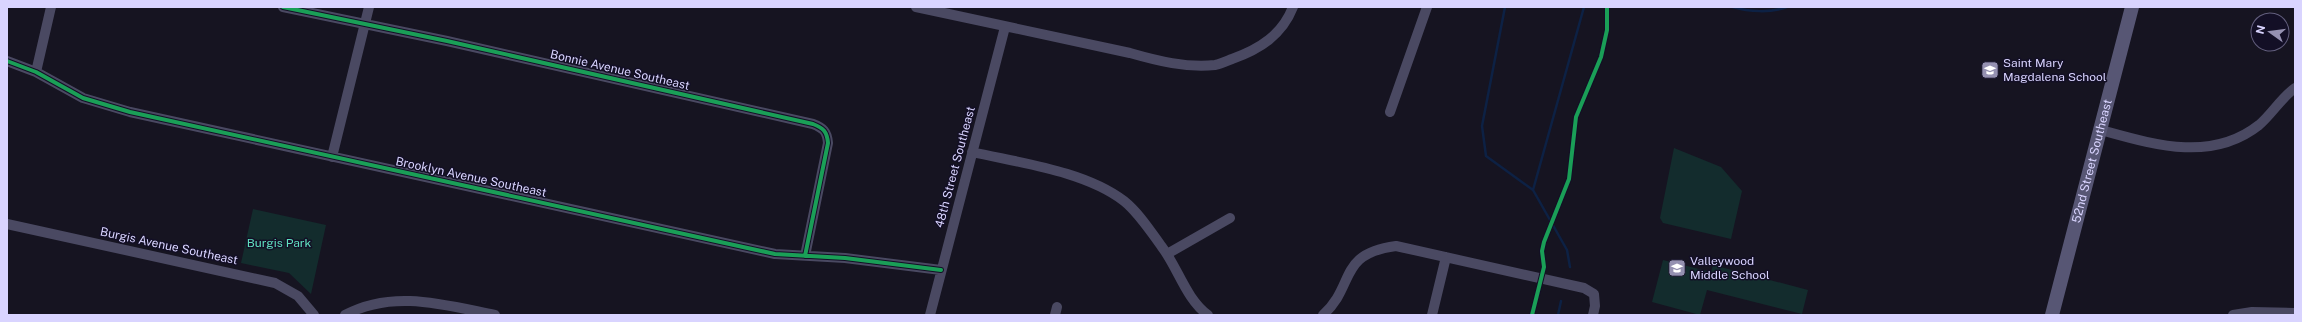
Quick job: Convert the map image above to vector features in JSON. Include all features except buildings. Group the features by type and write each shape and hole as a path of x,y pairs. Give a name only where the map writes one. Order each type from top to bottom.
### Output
{"main road":[{"name":"52nd Street Southeast","path":"2054,314 2132,7"}],"street":[{"path":"36,72 51,7"},
{"name":"Bonnie Avenue Southeast","path":"283,7 455,43 812,124 823,128 827,134 828,143 805,256"},
{"path":"332,157 369,7"},
{"path":"916,7 1130,53 1162,62 1216,65 1249,53 1267,42 1281,29 1293,7"},
{"path":"1390,112 1427,7"},
{"name":"48th Street Southeast","path":"930,315 1005,27"},
{"name":"Brooklyn Avenue Southeast","path":"7,61 36,72 63,88 104,105 332,157 775,254 845,258 941,270"},
{"path":"2101,130 2155,145 2210,147 2228,142 2258,125 2295,88"},
{"path":"972,152 1058,172 1100,186 1125,201 1143,221 1167,254 1181,279 1208,315"},
{"path":"1167,254 1230,218"},
{"name":"Burgis Avenue Southeast","path":"7,224 275,283 298,296 314,315"},
{"path":"1323,315 1331,307 1348,273 1362,256 1376,249 1396,246 1584,288 1594,294 1595,306 1593,315"},
{"path":"1432,315 1446,257"},
{"path":"344,315 378,303 420,300 495,315"},
{"path":"2233,315 2252,312 2295,313"}],"green space":[{"path":"1674,148 1721,167 1742,191 1731,239 1663,223 1660,218"},
{"name":"Burgis Park","path":"253,209 326,225 311,294 289,273 241,263"},
{"path":"1663,260 1711,272 1713,265 1808,290 1802,314 1707,290 1700,315 1652,302"}],"waterway":[{"path":"1505,7 1482,126 1486,156 1533,190 1567,250 1570,267"},
{"path":"1533,190 1584,7"},
{"path":"1733,7 1760,11 1787,7"},
{"path":"1558,315 1561,301"}],"cycle path":[{"path":"283,7 447,41 816,125 825,133 828,143 805,256"},
{"path":"1532,315 1544,267 1542,251 1544,242 1569,179 1576,117 1601,57 1607,30 1607,7"},
{"path":"7,61 36,72 83,98 130,112 775,254 845,258 941,270"}],"place":[{"name":"Saint Mary Magdalena School","path":"1990,70"},
{"name":"Valleywood Middle School","path":"1677,268"}]}
